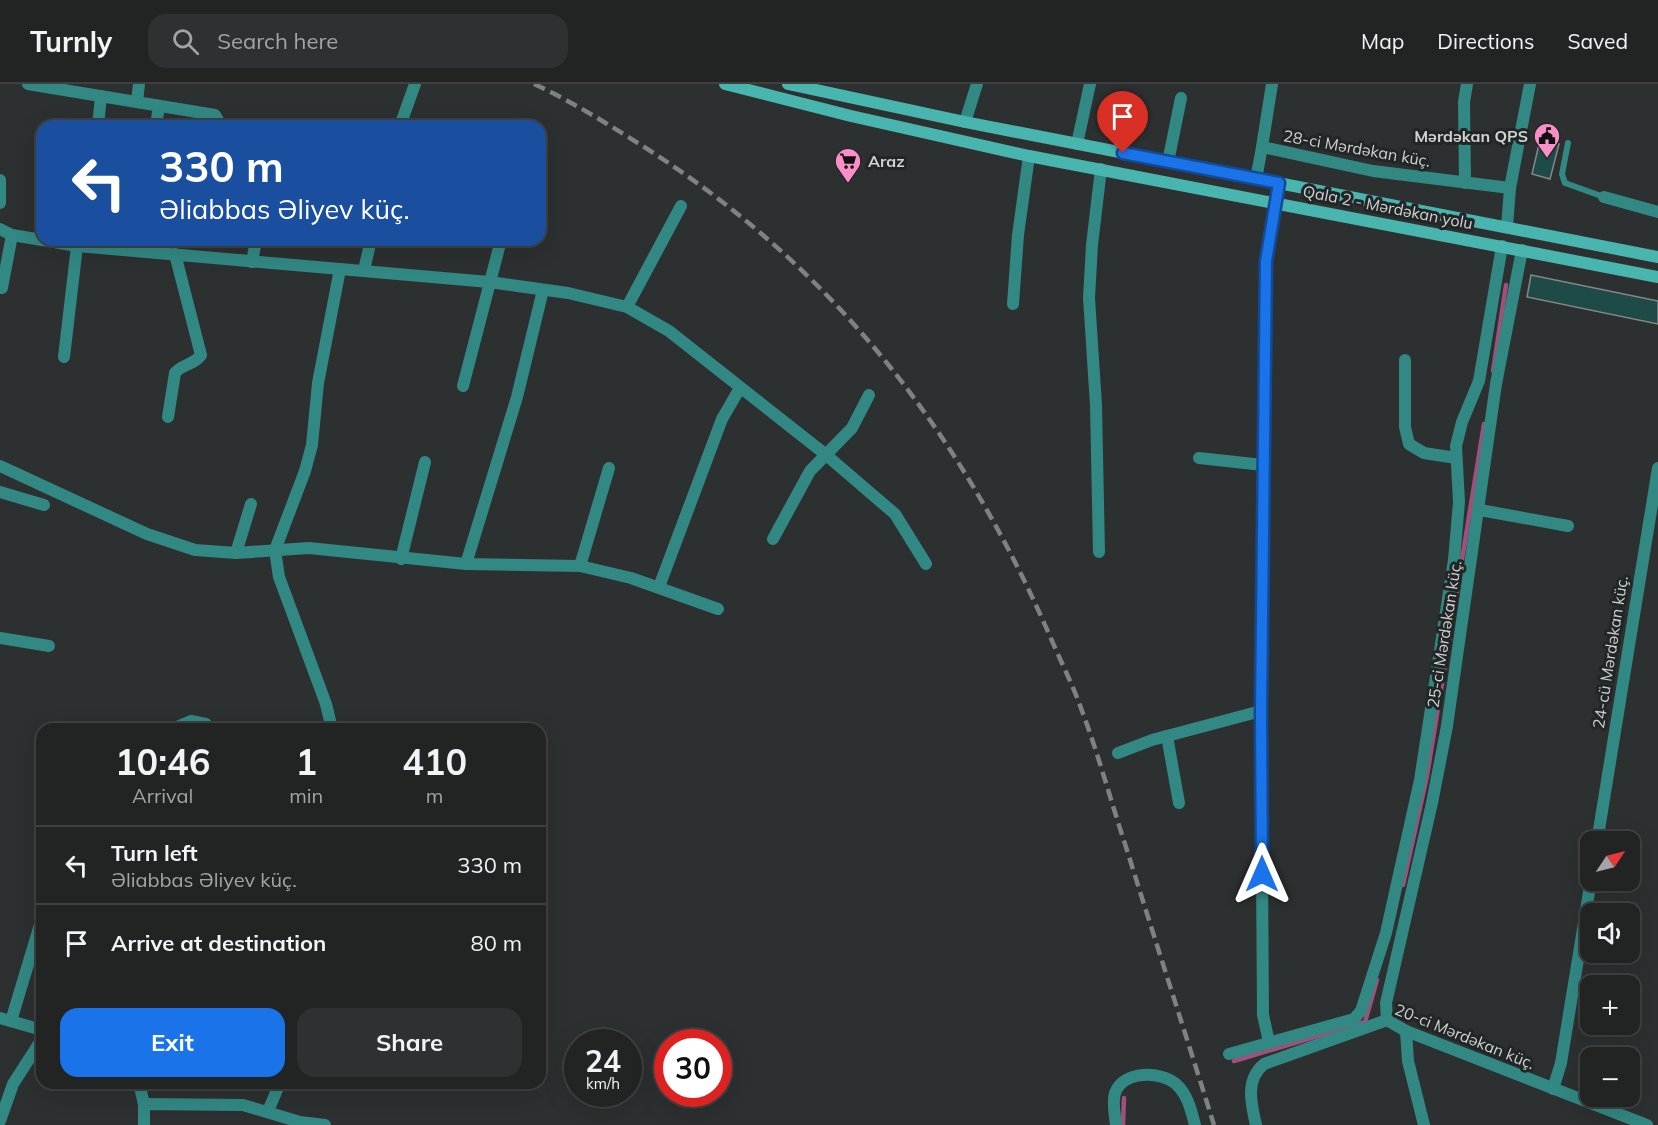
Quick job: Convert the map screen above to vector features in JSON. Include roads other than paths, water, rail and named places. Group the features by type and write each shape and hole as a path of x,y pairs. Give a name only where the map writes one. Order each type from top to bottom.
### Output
{"main road":[{"name":"Qala 2 - Mərdəkan yolu","path":"725,84 841,114 1029,156 1658,277"},
{"path":"794,85 965,122 1658,257"},
{"path":"1275,202 1279,183"}],"street":[{"path":"28,84 215,115 218,120"},
{"path":"137,102 139,84"},
{"path":"402,120 415,84"},
{"path":"965,122 977,84"},
{"path":"1077,144 1090,84"},
{"name":"28-ci Mərdəkan küç.","path":"1272,84 1262,147 1373,171 1510,188"},
{"path":"1465,183 1464,102 1467,84"},
{"path":"1507,227 1510,188 1530,84"},
{"path":"99,120 101,96"},
{"path":"1168,162 1181,98"},
{"path":"157,120 159,106"},
{"path":"1257,179 1262,147"},
{"path":"1013,304 1018,236 1029,156"},
{"path":"1099,552 1096,405 1089,289 1101,169"},
{"path":"0,180 0,203"},
{"path":"1604,197 1658,212"},
{"path":"1269,1042 1263,1015 1261,711 1266,261 1275,202"},
{"path":"627,307 681,206"},
{"path":"0,229 12,235 36,239"},
{"path":"2,288 12,235"},
{"path":"64,357 77,246 489,282 627,307 669,331 825,454 895,514 926,564"},
{"path":"252,262 255,246"},
{"path":"364,270 370,246"},
{"path":"463,386 499,246"},
{"path":"1229,1054 1358,1017 1378,962 1409,835 1443,645 1459,502 1456,458 1458,436 1479,381 1502,246"},
{"name":"25-ci Mərdəkan küç.","path":"1387,1020 1386,1002 1445,737 1480,510 1496,384 1522,250"},
{"path":"168,417 175,373 180,367 197,360 201,355 175,254"},
{"path":"332,723 327,704 279,577 275,550 305,471 312,445 318,383 340,269"},
{"path":"466,564 517,397 543,290"},
{"path":"1405,360 1405,427 1409,444 1424,453 1456,458"},
{"path":"659,587 723,419 740,388"},
{"path":"772,539 805,478 825,454 852,428 869,395"},
{"path":"1199,458 1263,465"},
{"path":"401,559 425,462"},
{"path":"0,466 147,534 195,550 236,553 309,548 466,564 580,566 659,587 717,609"},
{"path":"580,566 609,468"},
{"name":"24-cü Mərdəkan küç.","path":"1599,831 1658,468"},
{"path":"0,492 44,505"},
{"path":"236,553 251,504"},
{"path":"1480,510 1568,526"},
{"path":"0,638 49,646"},
{"path":"1118,753 1167,736 1261,711"},
{"path":"186,723 191,721 201,723"},
{"path":"1167,736 1179,803"},
{"path":"1553,1089 1561,1063 1589,891"},
{"path":"36,934 5,1019 36,1028"},
{"name":"20-ci Mərdəkan küç.","path":"1256,1125 1250,1090 1253,1077 1264,1064 1387,1020 1406,1032 1647,1125"},
{"path":"1406,1032 1408,1061 1424,1125"},
{"path":"0,1121 13,1084 36,1048"},
{"path":"1116,1125 1115,1094 1118,1088 1129,1078 1152,1074 1169,1079 1180,1089 1190,1105 1195,1125"},
{"path":"140,1089 144,1104 144,1125"},
{"path":"268,1111 277,1089"},
{"path":"144,1104 243,1105 300,1122 325,1125"}],"lane":[{"path":"1568,143 1562,174 1565,183 1604,197"}],"waterway":[{"path":"1493,371 1506,285"},
{"path":"1403,885 1427,776 1484,424"},
{"path":"1234,1061 1365,1022 1377,980"},
{"path":"1123,1125 1124,1098"}],"railway":[{"path":"534,84 575,105 641,145 709,192 772,243 830,298 882,358 930,421 974,488 1013,559 1075,692 1214,1125"}],"place":[{"name":"Mərdəkan QPS","path":"1547,159"},
{"name":"Araz","path":"848,184"}]}
